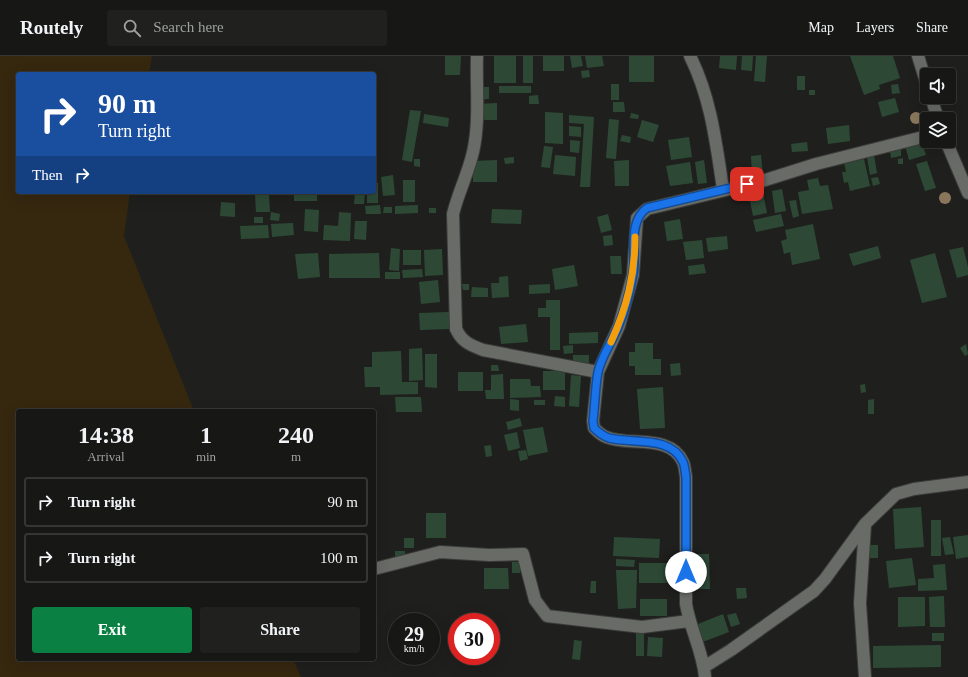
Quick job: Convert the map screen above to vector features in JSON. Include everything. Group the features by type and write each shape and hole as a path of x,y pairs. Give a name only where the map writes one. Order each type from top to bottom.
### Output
{"street":[{"path":"477,56 476,137 473,153 457,197 453,214 456,329 460,338 467,344 483,350 598,372"},
{"path":"690,56 704,87 711,116 723,189"},
{"path":"918,56 922,68"},
{"path":"920,138 816,164 759,182 723,189 647,208 637,218 635,236 635,264 627,300 619,326 598,372 593,421 594,428 608,438 658,444 670,447 677,453 683,462 686,477 686,604 689,621 705,672 731,650 814,591 865,524 896,494 914,488 968,482"},
{"path":"949,148 968,193"},
{"path":"865,524 860,603 865,677"},
{"path":"376,568 440,552 489,556 523,554 534,600 547,616 642,627 689,621"}],"shaded area":[{"path":"0,56 152,56 149,72 16,72 16,194 130,194 124,236 193,409 16,409 16,661 294,661 301,677 0,677"}],"building":[{"path":"445,56 461,56 460,75 445,75"},
{"path":"494,56 516,56 516,83 494,83"},
{"path":"523,56 533,56 533,83 523,83"},
{"path":"543,56 564,56 564,71 543,71"},
{"path":"570,56 581,56 583,66 572,68"},
{"path":"585,56 602,56 604,66 587,68"},
{"path":"629,56 654,56 654,82 629,82"},
{"path":"720,56 737,56 736,70 719,68"},
{"path":"742,56 753,56 752,71 741,70"},
{"path":"756,56 767,56 765,82 754,81"},
{"path":"850,56 893,56 900,78 879,85 880,89 864,95"},
{"path":"589,70 590,77 582,78 581,71"},
{"path":"797,76 805,76 805,90 797,90"},
{"path":"611,84 619,84 619,100 611,100"},
{"path":"898,84 900,93 892,94 891,85"},
{"path":"499,86 531,86 531,93 499,93"},
{"path":"478,87 489,87 489,99 478,100"},
{"path":"809,90 815,90 815,95 809,95"},
{"path":"538,95 539,104 529,104 529,96"},
{"path":"895,98 899,112 882,117 878,102"},
{"path":"613,102 624,102 625,112 613,112"},
{"path":"497,103 497,120 479,120 478,104"},
{"path":"410,110 421,111 412,162 402,160"},
{"path":"545,112 563,113 563,144 545,143"},
{"path":"631,113 639,115 638,119 630,118"},
{"path":"424,114 449,118 448,127 423,123"},
{"path":"569,115 594,117 590,187 580,187 584,124 569,123"},
{"path":"609,119 619,120 616,159 606,158"},
{"path":"642,120 659,125 653,142 637,137"},
{"path":"849,125 850,141 828,144 826,128"},
{"path":"569,126 581,127 581,137 569,136"},
{"path":"622,135 631,137 630,143 620,141"},
{"path":"689,137 692,157 671,160 668,140"},
{"path":"570,140 580,141 579,153 570,152"},
{"path":"920,141 920,148 924,148 926,155 909,160 905,145"},
{"path":"807,142 808,151 792,152 791,144"},
{"path":"544,146 553,147 550,168 541,167"},
{"path":"901,149 901,156 891,158 890,150"},
{"path":"555,155 576,157 575,176 553,174"},
{"path":"761,155 763,176 752,177 751,156"},
{"path":"874,155 877,173 870,175 867,157"},
{"path":"514,157 514,163 505,164 504,158"},
{"path":"903,158 903,164 898,164 898,159"},
{"path":"414,159 420,159 420,167 414,166"},
{"path":"864,159 870,186 850,191 848,182 844,183 842,172 846,172 844,163"},
{"path":"497,160 497,182 473,182 473,161"},
{"path":"629,160 629,186 615,186 614,161"},
{"path":"704,160 707,183 698,184 695,162"},
{"path":"927,161 936,188 925,191 916,164"},
{"path":"690,162 693,183 670,186 666,166"},
{"path":"393,175 395,195 383,196 381,177"},
{"path":"878,177 880,184 873,186 871,178"},
{"path":"818,178 820,186 828,185 833,209 802,214 798,192 809,190 807,180"},
{"path":"403,180 415,180 415,202 403,202"},
{"path":"376,183 378,183 378,203 367,203 367,194 376,194"},
{"path":"782,189 786,211 775,213 772,191"},
{"path":"763,193 767,213 753,216 749,196"},
{"path":"294,194 317,194 317,201 294,201"},
{"path":"355,194 365,194 364,204 354,204"},
{"path":"255,195 269,195 270,212 256,212"},
{"path":"796,200 799,216 793,218 789,201"},
{"path":"221,202 235,203 235,217 220,216"},
{"path":"380,205 381,214 366,214 365,206"},
{"path":"418,205 418,213 395,214 395,206"},
{"path":"384,207 392,207 392,213 383,213"},
{"path":"429,208 436,208 436,213 429,213"},
{"path":"305,209 319,210 318,232 304,231"},
{"path":"492,209 522,210 521,224 491,223"},
{"path":"271,212 280,214 279,221 270,220"},
{"path":"339,212 351,213 350,241 323,240 324,225 338,226"},
{"path":"608,214 612,230 601,233 597,217"},
{"path":"781,214 784,226 756,232 753,220"},
{"path":"254,217 263,217 263,223 254,223"},
{"path":"680,219 683,239 667,241 664,222"},
{"path":"355,221 367,221 366,240 354,239"},
{"path":"293,223 294,235 272,237 271,224"},
{"path":"813,224 820,259 792,265 790,252 784,254 781,241 787,239 785,230"},
{"path":"268,225 269,238 241,239 240,226"},
{"path":"612,235 613,245 604,246 603,236"},
{"path":"727,236 728,249 708,252 706,238"},
{"path":"702,240 704,258 686,260 683,242"},
{"path":"878,246 881,258 853,266 849,254"},
{"path":"963,247 968,267 968,275 957,278 949,250"},
{"path":"391,248 400,249 399,271 389,270"},
{"path":"442,249 443,275 425,276 424,250"},
{"path":"403,250 421,250 421,265 403,265"},
{"path":"318,253 320,277 298,279 295,254"},
{"path":"379,253 380,278 329,278 329,254"},
{"path":"935,253 947,297 922,303 910,260"},
{"path":"610,256 621,256 622,274 611,274"},
{"path":"704,264 706,273 689,275 688,266"},
{"path":"574,265 578,286 555,290 552,269"},
{"path":"422,269 423,277 403,278 402,270"},
{"path":"385,272 400,272 400,279 385,279"},
{"path":"508,276 509,297 492,298 491,283 499,283 499,277"},
{"path":"438,280 440,302 421,304 419,282"},
{"path":"462,284 469,284 469,290 463,290"},
{"path":"550,284 550,293 529,294 529,285"},
{"path":"472,287 488,288 488,297 471,297"},
{"path":"546,300 560,300 560,350 550,350 550,317 538,317 538,308 546,308"},
{"path":"449,312 449,329 420,330 419,313"},
{"path":"526,324 528,342 501,344 499,327"},
{"path":"598,332 598,343 569,344 569,333"},
{"path":"635,343 653,343 653,359 661,359 661,375 635,375 635,366 629,366 629,352 635,352"},
{"path":"966,344 968,354 965,356 960,348"},
{"path":"573,345 573,353 564,354 563,346"},
{"path":"422,348 423,380 409,381 409,349"},
{"path":"401,351 402,382 418,382 418,394 380,395 380,387 365,387 364,367 372,367 372,352"},
{"path":"425,354 437,354 437,388 425,387"},
{"path":"573,355 589,355 589,365 573,365"},
{"path":"680,363 681,375 671,376 670,364"},
{"path":"491,365 498,365 499,371 491,371"},
{"path":"543,371 565,371 565,390 543,390"},
{"path":"458,372 483,372 483,391 458,391"},
{"path":"503,374 504,399 486,399 485,390 491,390 491,375"},
{"path":"571,375 581,376 579,407 569,406"},
{"path":"510,379 530,379 531,386 540,386 541,397 510,398"},
{"path":"865,384 866,392 861,393 860,385"},
{"path":"663,387 665,428 640,429 637,389"},
{"path":"555,396 565,397 565,407 554,406"},
{"path":"395,397 421,397 422,412 396,412"},
{"path":"510,399 519,400 519,411 510,410"},
{"path":"874,399 874,414 868,414 868,400"},
{"path":"534,400 545,400 545,405 534,405"},
{"path":"520,418 522,426 508,430 506,422"},
{"path":"543,427 548,452 528,456 523,430"},
{"path":"517,432 520,448 508,451 504,435"},
{"path":"491,445 492,456 486,457 484,446"},
{"path":"526,450 528,459 520,461 518,451"},
{"path":"921,507 924,547 895,549 893,509"},
{"path":"426,513 446,513 446,538 426,538"},
{"path":"931,520 941,520 941,556 931,556"},
{"path":"968,535 968,557 956,559 953,537"},
{"path":"614,537 660,539 659,558 613,556"},
{"path":"950,537 954,554 945,555 942,538"},
{"path":"404,538 414,538 414,548 404,548"},
{"path":"870,545 878,545 878,558 870,558"},
{"path":"395,551 405,551 405,558 395,559"},
{"path":"690,554 709,554 710,589 691,589"},
{"path":"912,558 916,585 889,588 886,561"},
{"path":"616,559 635,560 634,567 616,566"},
{"path":"512,562 520,562 520,573 512,573"},
{"path":"639,563 668,563 668,583 639,583"},
{"path":"945,564 947,590 918,591 918,579 934,578 933,565"},
{"path":"484,568 508,568 509,589 484,589"},
{"path":"616,570 637,570 636,608 618,609"},
{"path":"591,581 596,581 596,593 590,593"},
{"path":"736,588 746,588 747,598 737,599"},
{"path":"944,596 945,627 930,627 929,597"},
{"path":"898,597 925,597 925,626 898,627"},
{"path":"640,599 667,599 667,616 640,616"},
{"path":"736,613 740,624 731,627 727,615"},
{"path":"723,614 729,632 700,643 693,626"},
{"path":"636,632 644,632 644,656 636,656"},
{"path":"932,633 944,633 944,641 932,641"},
{"path":"648,637 663,638 662,657 647,656"},
{"path":"574,640 582,641 580,660 572,659"},
{"path":"941,645 941,667 873,668 873,646"}],"slow traffic":[{"path":"611,342 619,326 633,275 635,264 635,237"}],"route":[{"path":"686,572 686,477 683,462 677,453 670,447 658,444 608,438 600,434 594,428 593,421 598,372 619,326 627,300 635,264 635,227 640,213 647,208 747,184"}]}
